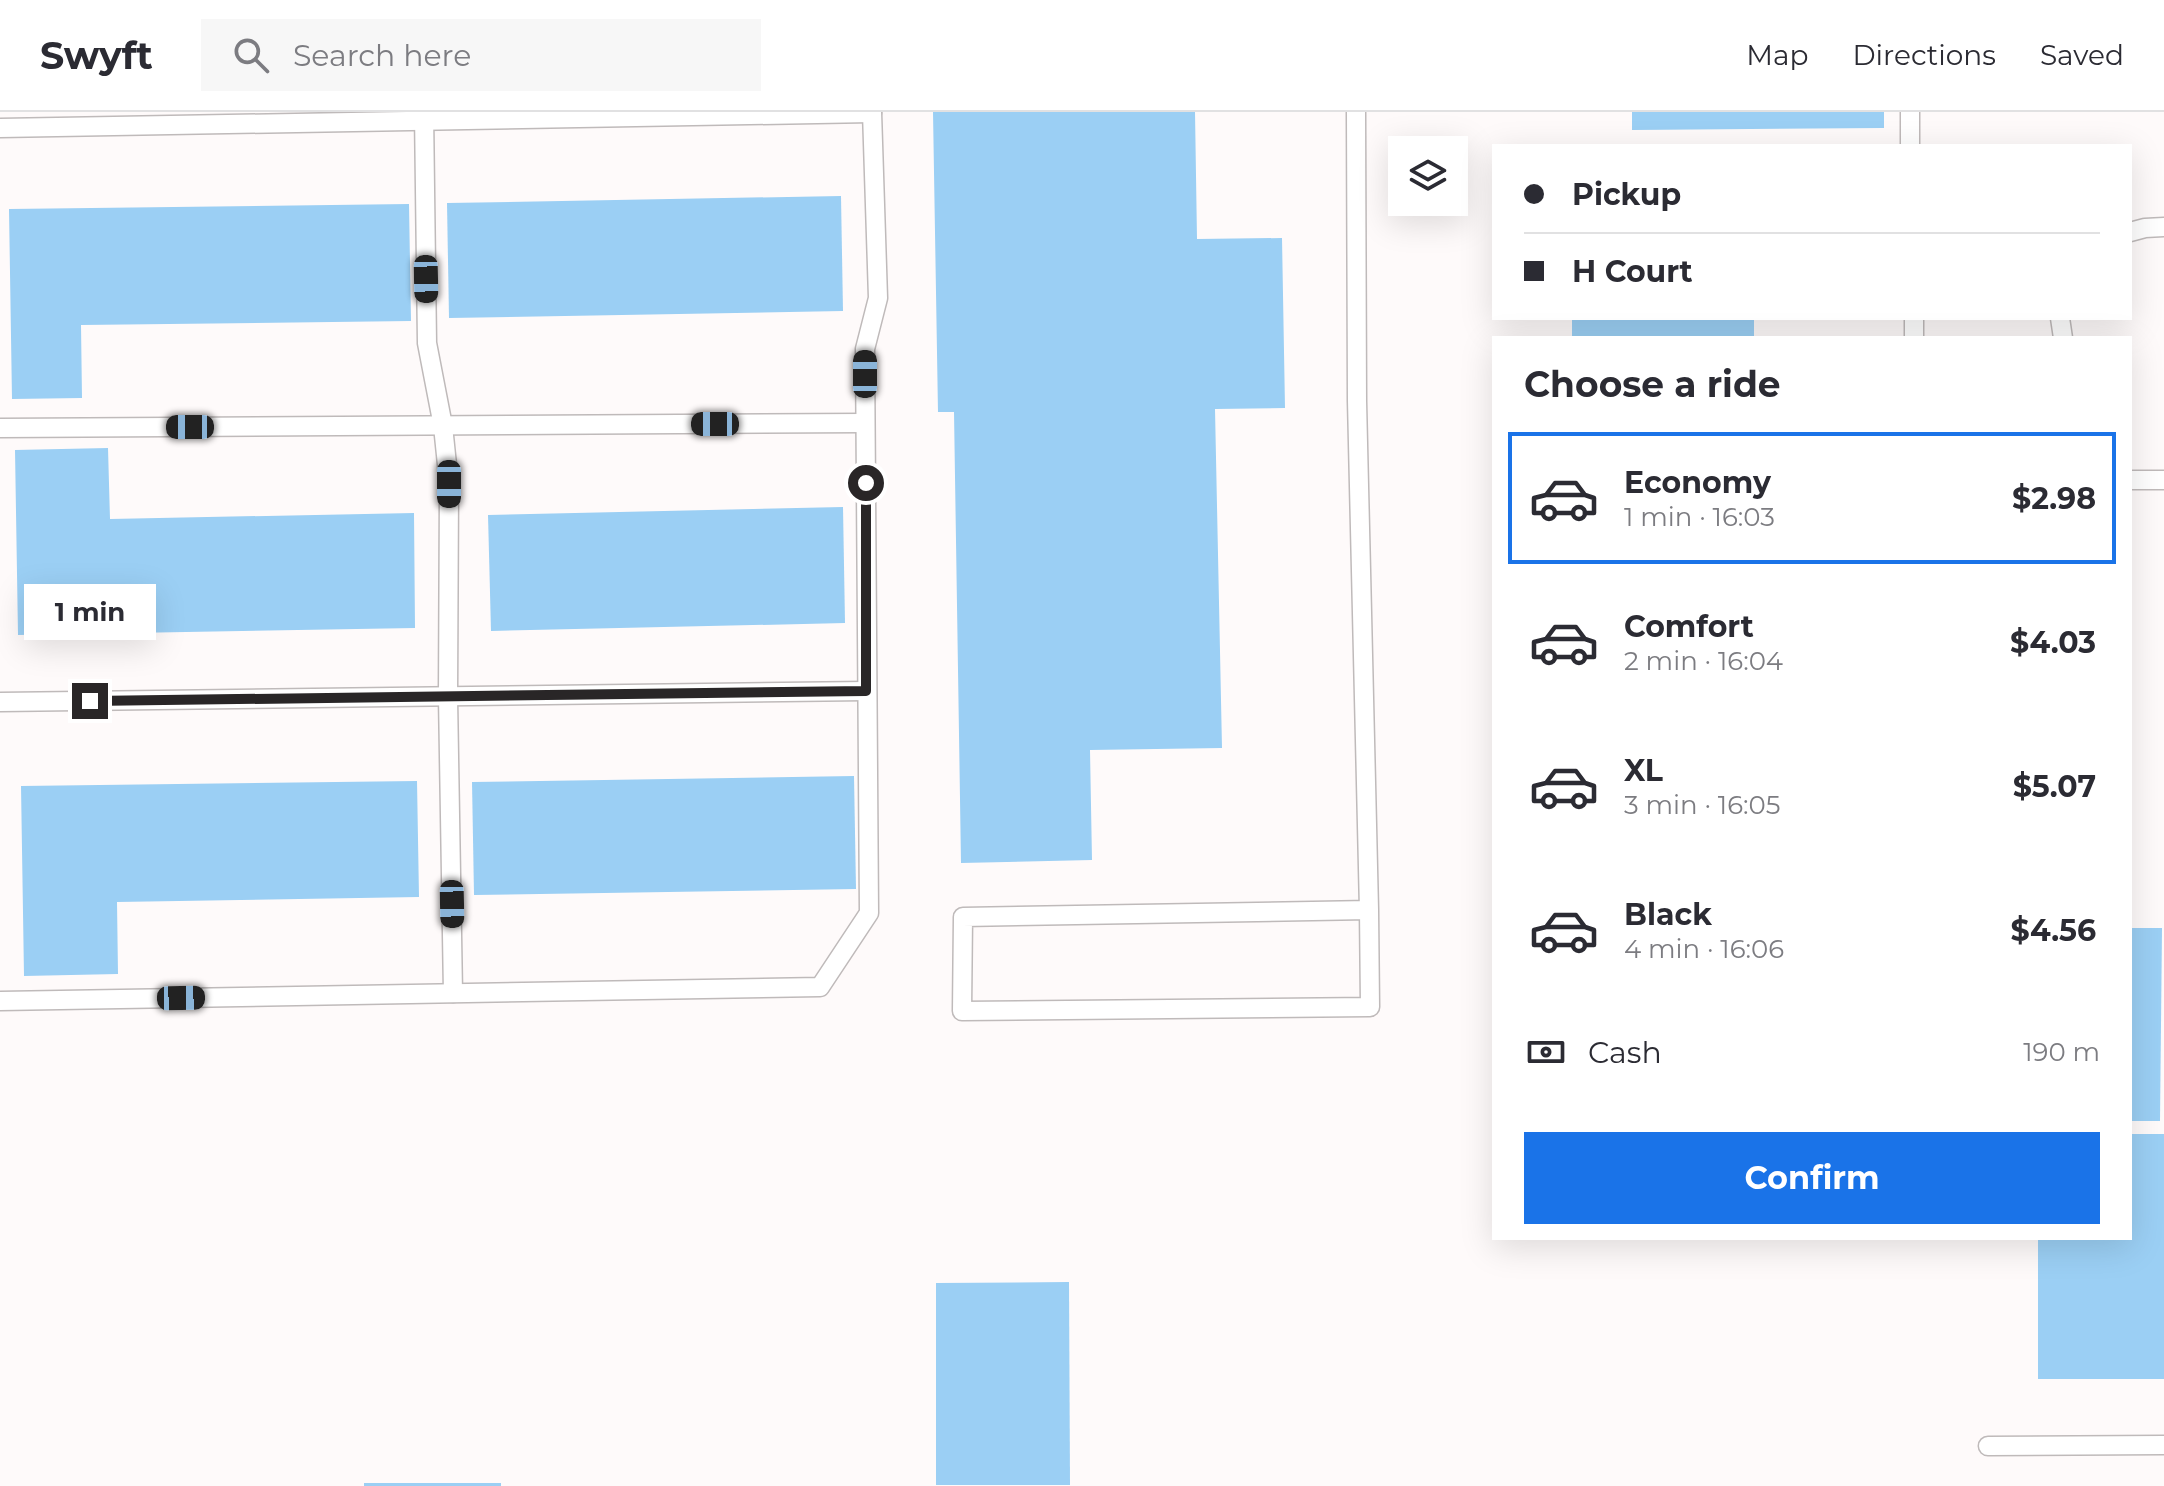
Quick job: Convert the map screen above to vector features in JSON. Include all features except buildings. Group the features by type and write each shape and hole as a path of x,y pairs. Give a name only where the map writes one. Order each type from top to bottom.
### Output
{"lane":[{"path":"1356,112 1357,401 1369,910 1370,1007 962,1011 963,917 1369,910"},
{"path":"1910,112 1910,144"},
{"path":"0,128 424,116 872,113 878,298 865,349 869,913 820,987 0,1001"},
{"path":"424,116 427,343 443,426 449,484 448,697 453,993"},
{"path":"2132,231 2164,227"},
{"path":"0,428 865,423"},
{"path":"2132,480 2164,480"},
{"path":"0,702 866,691"},
{"path":"1988,1446 2164,1445"}],"route":[{"path":"90,701 866,691 866,483"}]}
